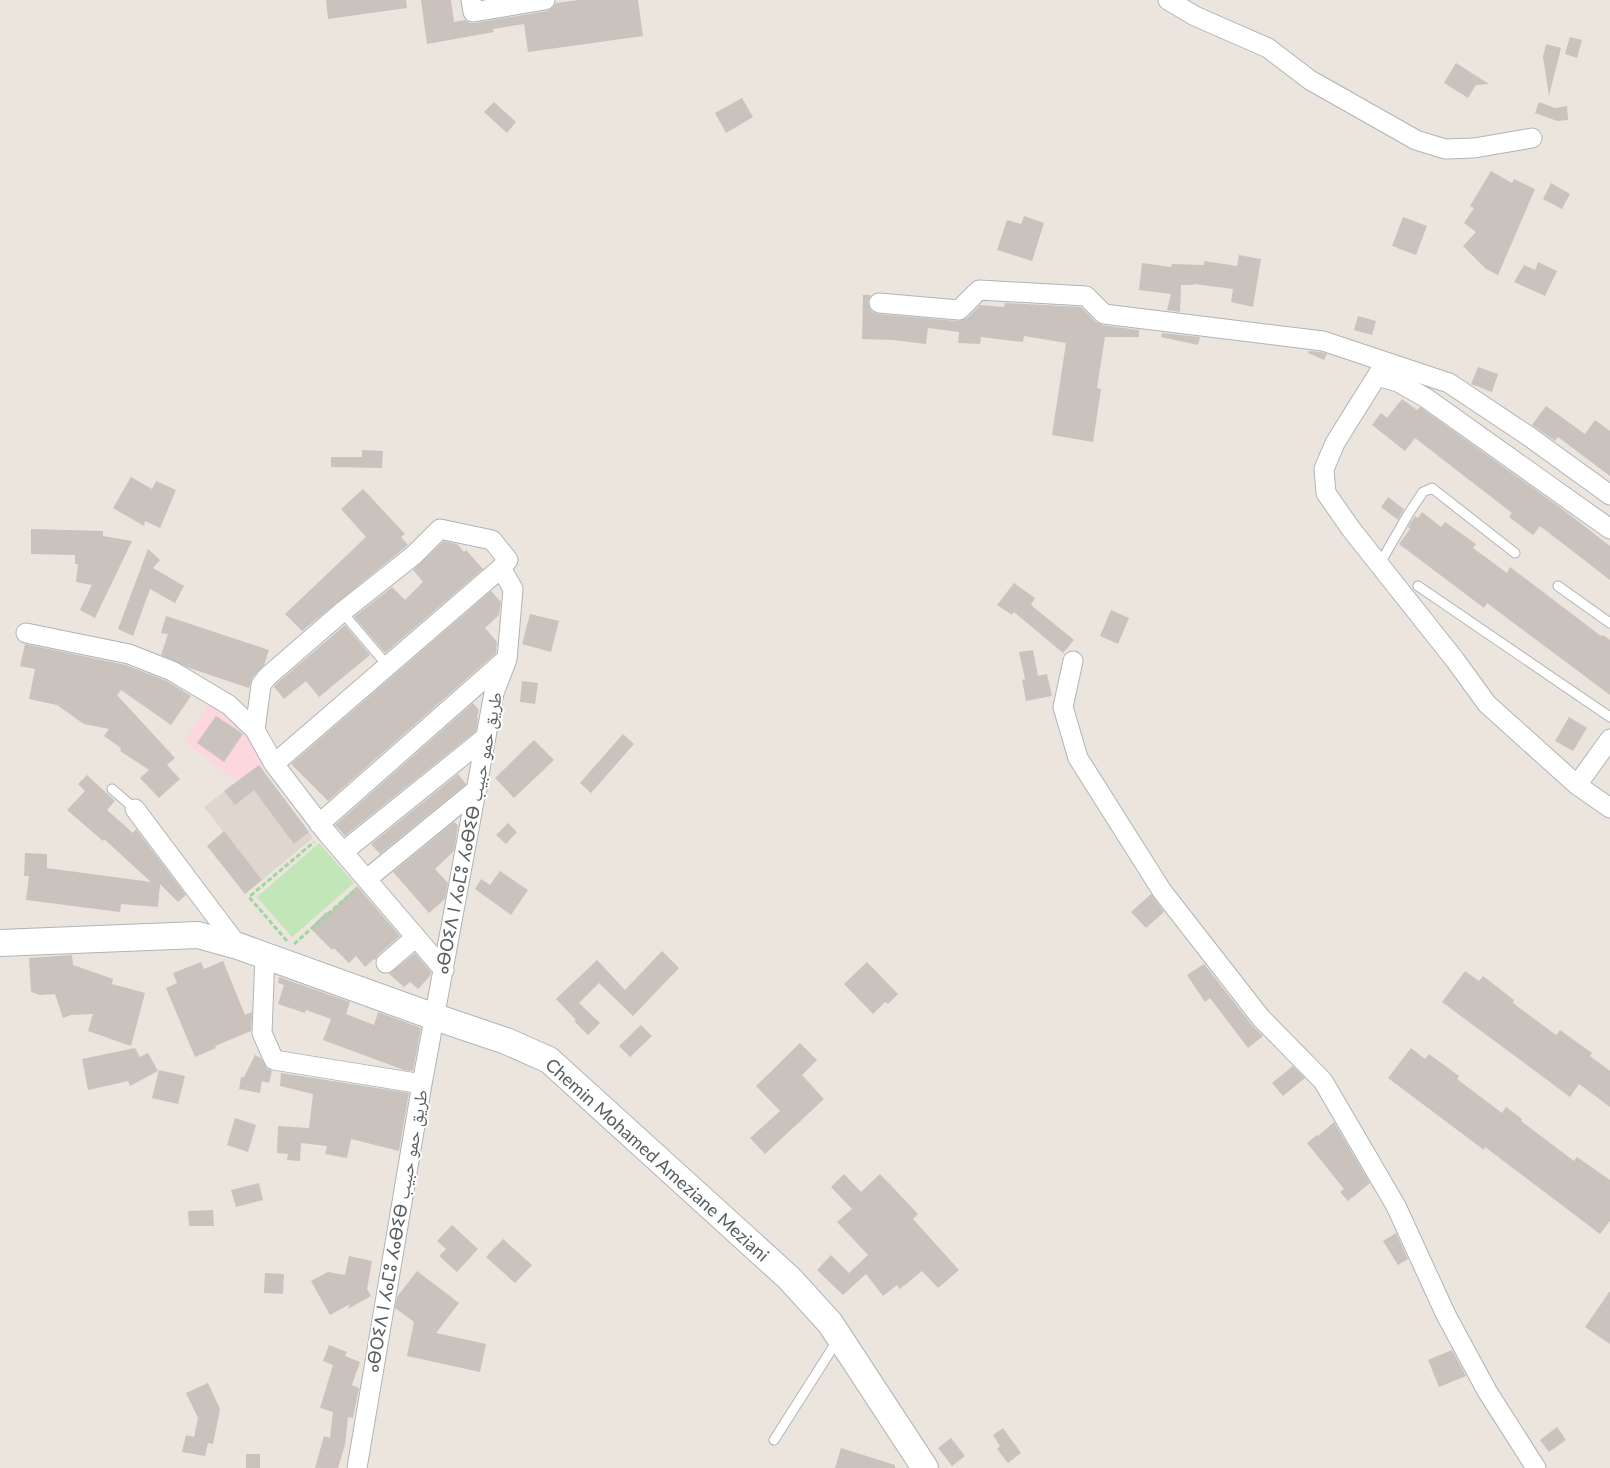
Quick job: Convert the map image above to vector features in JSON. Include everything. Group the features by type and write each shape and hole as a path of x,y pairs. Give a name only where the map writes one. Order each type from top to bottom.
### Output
{"main road":[{"name":"Chemin Mohamed Ameziane Meziani","path":"0,943 36,940 198,936 238,946 506,1041 549,1060 789,1278 830,1323 925,1468"}],"street":[{"path":"471,0 473,12 545,0"},
{"path":"1168,0 1194,16 1268,48 1310,80 1416,140 1445,149 1474,148 1532,138"},
{"path":"879,303 959,310 979,290 1086,296 1104,314 1323,341 1381,370 1426,398 1610,529"},
{"path":"1381,370 1449,383 1527,435 1610,495"},
{"path":"1381,370 1335,443 1324,469 1326,493 1379,566 1455,660 1487,704 1577,785 1610,808"},
{"name":"ⴰⴱⵔⵉⴷ ⵏ ⵃⴰⵎⵓ ⵃⴰⴱⵉⴱ طريق حمو حبيب","path":"255,730 261,685 267,677 342,612 414,555 440,529 492,540 508,560 501,568 513,589 507,659 494,692 422,1084 357,1468"},
{"path":"274,764 501,568"},
{"path":"26,633 128,654 172,671 229,704 255,730 274,764 322,828 444,970"},
{"path":"322,828 507,659"},
{"path":"1073,661 1063,707 1078,758 1162,890 1260,1018 1324,1081 1396,1206 1446,1315 1487,1391 1536,1468"},
{"path":"343,852 486,737"},
{"path":"1577,785 1610,739"},
{"path":"367,879 477,789"},
{"path":"135,809 238,946"},
{"path":"386,963 416,937"},
{"path":"265,956 262,1033 274,1060 422,1084"}],"lane":[{"path":"1379,566 1422,492 1432,488 1515,552"},
{"path":"1418,586 1610,717"},
{"path":"1558,586 1610,623"},
{"path":"342,612 387,665"},
{"path":"112,789 135,809"},
{"path":"774,1440 840,1337"}],"path":[{"path":"322,828 249,897 292,947 367,879"}],"shaded area":[{"path":"210,702 252,733 270,766 237,782 184,741"},
{"path":"259,765 313,838 262,880 204,807"}],"green space":[{"path":"319,843 354,883 292,937 257,897"}],"building":[{"path":"326,0 406,0 407,8 328,19"},
{"path":"421,0 451,0 454,22 465,20 474,23 547,11 556,3 579,0 638,0 643,36 528,52 524,24 493,29 494,32 427,44"},
{"path":"1570,37 1582,40 1577,58 1565,54"},
{"path":"1546,44 1561,48 1549,96 1543,57"},
{"path":"1456,63 1489,84 1476,85 1468,98 1444,83"},
{"path":"742,98 753,117 726,133 715,113"},
{"path":"494,102 516,122 507,133 484,112"},
{"path":"1539,102 1555,108 1567,106 1568,120 1557,121 1535,113"},
{"path":"1491,171 1512,183 1514,179 1535,189 1498,275 1486,269 1463,246 1476,232 1464,223 1474,208 1470,206"},
{"path":"1551,183 1570,194 1562,209 1543,199"},
{"path":"1024,216 1044,223 1032,261 997,250 1007,220 1021,224"},
{"path":"1403,217 1427,226 1416,255 1392,246"},
{"path":"1239,255 1261,259 1253,307 1231,302 1233,289 1194,284 1181,285 1180,312 1167,310 1171,294 1139,290 1142,263 1171,267 1172,264 1204,265 1204,261 1237,266"},
{"path":"1538,262 1557,271 1545,296 1514,282 1524,265 1535,270"},
{"path":"863,295 871,295 868,302 869,307 872,312 878,314 958,321 967,318 980,305 1004,307 1005,303 1081,307 1096,322 1102,325 1139,330 1139,337 1105,337 1097,388 1101,389 1093,442 1052,435 1066,343 1024,336 1023,342 981,337 980,344 958,343 959,332 928,328 926,344 862,339"},
{"path":"1358,316 1376,321 1372,335 1354,330"},
{"path":"1162,333 1200,337 1198,345 1161,337"},
{"path":"1309,351 1327,354 1324,360 1308,353"},
{"path":"1478,367 1498,374 1492,392 1471,384"},
{"path":"1402,399 1417,410 1420,407 1565,511 1610,546 1610,580 1540,526 1533,535 1509,517 1512,513 1415,438 1405,451 1372,425 1381,413 1387,418"},
{"path":"1546,406 1585,434 1595,420 1610,431 1610,476 1558,437 1555,441 1532,425"},
{"path":"362,450 383,451 382,468 331,467 331,457 362,457"},
{"path":"131,477 152,489 156,481 176,490 160,528 145,521 144,526 113,508"},
{"path":"363,489 405,534 401,537 408,545 302,631 285,614 366,537 341,509"},
{"path":"1388,497 1404,509 1398,520 1381,507"},
{"path":"1422,512 1441,527 1445,522 1476,544 1473,548 1507,573 1510,567 1601,636 1603,635 1610,640 1610,695 1487,603 1484,608 1399,544 1410,529 1408,527 1415,516 1418,518"},
{"path":"31,529 103,531 103,536 132,541 95,618 80,610 92,585 76,582 78,564 75,564 75,555 31,554"},
{"path":"444,541 457,544 464,552 466,550 483,569 385,653 354,617 392,587 405,600 423,582 413,570"},
{"path":"148,549 160,560 153,568 184,586 175,603 150,589 133,636 118,629"},
{"path":"1014,583 1035,598 1031,605 1074,640 1063,653 1014,612 1012,615 997,605"},
{"path":"491,591 501,602 499,615 485,628 497,642 496,653 328,801 291,764"},
{"path":"1111,610 1129,618 1118,644 1100,636"},
{"path":"530,614 559,621 551,652 522,644"},
{"path":"166,616 269,650 264,665 252,678 249,688 189,668 161,655 168,634 161,633"},
{"path":"345,625 370,655 319,697 306,681 284,699 274,687 275,685"},
{"path":"25,644 126,665 167,681 191,696 171,725 121,690 117,695 175,758 167,765 180,779 159,798 140,778 149,770 120,751 121,748 104,736 109,729 84,724 57,705 29,699 35,669 20,666"},
{"path":"1033,650 1038,676 1047,674 1052,696 1026,701 1022,680 1025,679 1019,652"},
{"path":"522,681 538,683 535,704 520,702"},
{"path":"473,703 479,710 476,731 345,836 335,825"},
{"path":"216,716 243,734 224,762 197,743"},
{"path":"1569,717 1587,728 1573,751 1555,741"},
{"path":"623,734 634,744 591,793 580,783"},
{"path":"534,740 554,760 514,798 495,778"},
{"path":"259,765 309,832 294,844 254,790 235,805 224,791"},
{"path":"458,774 466,784 380,854 371,844"},
{"path":"87,775 115,801 107,810 133,833 136,829 186,895 178,902 160,884 158,907 121,904 120,912 26,900 29,876 24,876 25,853 47,854 47,868 151,882 104,839 103,841 67,810 85,791 78,784"},
{"path":"454,822 458,825 454,851 435,869 448,883 445,899 429,913 393,872"},
{"path":"508,823 517,832 506,844 496,835"},
{"path":"224,831 262,880 245,894 207,846"},
{"path":"500,871 528,890 511,915 475,889 481,879 490,885"},
{"path":"357,886 400,936 365,967 356,956 349,963 334,948 332,950 310,928 326,912 328,914"},
{"path":"1151,894 1164,912 1146,928 1131,912"},
{"path":"662,951 679,968 633,1016 599,983 579,1003 600,1023 588,1035 556,999 597,960 625,990"},
{"path":"415,953 431,972 430,976 418,989 410,982 404,987 389,974"},
{"path":"72,955 73,965 113,979 112,984 145,993 131,1046 88,1031 93,1014 71,1015 63,1018 55,994 40,995 31,992 29,958"},
{"path":"223,961 245,1015 252,1012 251,1031 215,1046 216,1048 195,1057 166,988 177,983 173,973 201,962 204,969"},
{"path":"867,962 898,994 888,1004 885,1002 873,1014 844,984"},
{"path":"1204,964 1252,1025 1263,1036 1248,1048 1210,998 1205,1002 1187,975"},
{"path":"1465,971 1479,981 1483,976 1514,1000 1513,1003 1556,1035 1560,1030 1592,1053 1590,1056 1610,1071 1610,1107 1579,1084 1570,1097 1442,1002"},
{"path":"279,977 350,1002 346,1014 374,1025 378,1012 421,1028 413,1071 404,1070 323,1040 331,1019 306,1010 305,1013 278,1004 284,985 278,983"},
{"path":"641,1025 652,1036 630,1057 619,1046"},
{"path":"800,1043 817,1060 802,1075 824,1099 765,1154 750,1138 780,1111 756,1086"},
{"path":"135,1048 140,1057 148,1053 158,1071 130,1086 128,1081 88,1090 82,1059"},
{"path":"1411,1048 1425,1059 1429,1054 1459,1076 1457,1079 1502,1113 1506,1107 1522,1119 1521,1121 1574,1161 1577,1157 1610,1180 1610,1221 1600,1234 1485,1147 1484,1150 1388,1078"},
{"path":"255,1055 261,1058 267,1069 272,1071 269,1083 262,1081 260,1093 239,1089 241,1077 244,1077"},
{"path":"1293,1066 1305,1078 1283,1096 1272,1083"},
{"path":"159,1070 185,1076 178,1104 152,1098"},
{"path":"281,1073 409,1093 399,1151 351,1139 347,1158 325,1154 327,1146 301,1143 300,1161 287,1160 288,1154 277,1153 278,1126 309,1128 313,1094 280,1086"},
{"path":"235,1118 256,1125 248,1152 227,1145"},
{"path":"1334,1122 1370,1183 1348,1201 1340,1192 1344,1189 1307,1143"},
{"path":"844,1174 861,1192 880,1174 918,1214 913,1219 959,1270 938,1288 922,1271 900,1289 897,1285 883,1296 866,1274 843,1295 817,1270 831,1255 849,1273 868,1255 837,1222 852,1209 831,1187"},
{"path":"259,1183 263,1200 236,1207 231,1190"},
{"path":"213,1210 214,1226 189,1226 188,1211"},
{"path":"452,1225 478,1249 457,1272 439,1256 446,1249 437,1241"},
{"path":"1396,1233 1408,1259 1398,1265 1383,1241"},
{"path":"503,1239 532,1265 515,1283 486,1257"},
{"path":"349,1256 372,1261 367,1289 371,1296 348,1309 350,1304 330,1315 311,1281 328,1272 345,1275"},
{"path":"417,1271 459,1303 436,1333 486,1344 480,1372 407,1356 414,1322 395,1308 397,1297"},
{"path":"265,1273 284,1274 283,1294 264,1293"},
{"path":"1610,1291 1610,1344 1585,1327"},
{"path":"329,1345 347,1352 345,1356 360,1362 352,1385 359,1388 353,1418 348,1417 345,1445 338,1468 315,1468 324,1436 330,1438 333,1412 320,1408 333,1365 323,1361"},
{"path":"1452,1350 1466,1376 1439,1387 1428,1360"},
{"path":"208,1383 220,1409 213,1444 208,1443 205,1456 182,1452 186,1435 194,1437 198,1418 186,1393"},
{"path":"1557,1427 1566,1440 1549,1452 1540,1440"},
{"path":"1003,1428 1021,1453 1008,1463 997,1449 1000,1446 993,1435"},
{"path":"951,1438 965,1456 952,1466 938,1448"},
{"path":"841,1448 895,1465 895,1468 835,1468"},
{"path":"246,1454 260,1454 260,1468 246,1468"}]}
